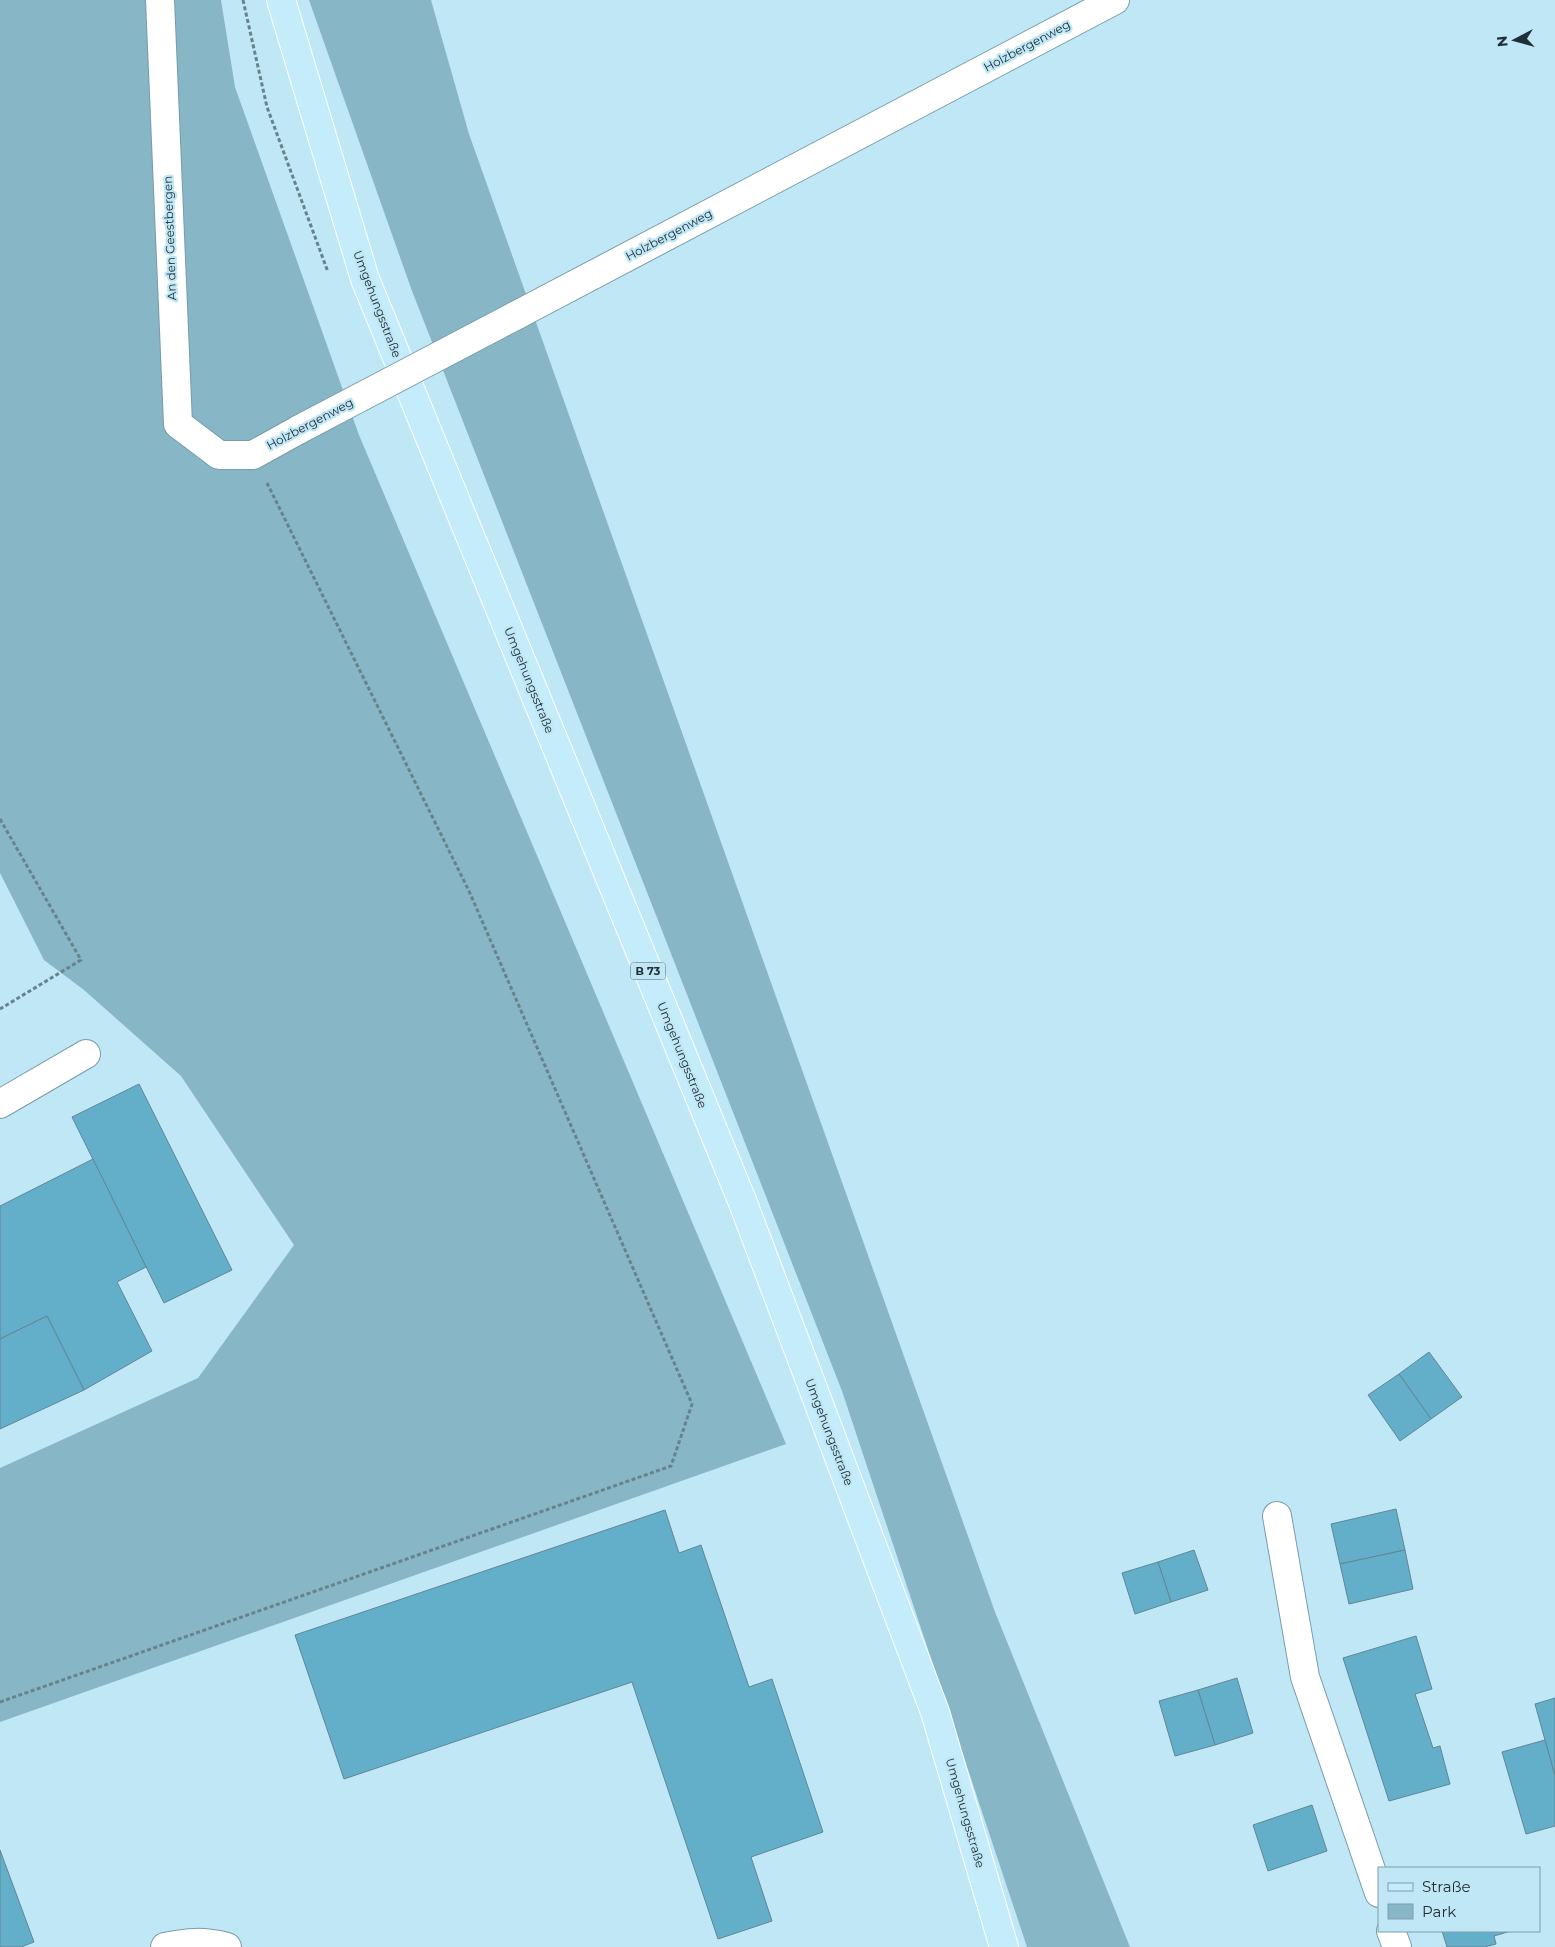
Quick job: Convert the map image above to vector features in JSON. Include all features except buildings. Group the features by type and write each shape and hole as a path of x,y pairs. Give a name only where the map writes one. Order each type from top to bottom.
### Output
{"main road":[{"name":"Umgehungsstraße","path":"281,0 365,279 743,1203 935,1712 1004,1947"}],"street":[{"name":"An den Geestbergen","path":"160,0 178,424 219,455"},
{"name":"Holzbergenweg","path":"219,455 253,455 1115,0"},
{"path":"0,1104 86,1054"},
{"path":"1277,1516 1306,1677 1378,1891"},
{"path":"1391,1932 1397,1947"},
{"path":"165,1947 183,1943 209,1942 227,1947"}],"path":[{"path":"0,1702 671,1466 692,1404 469,891 253,455"},
{"path":"0,819 80,960 0,1009"}],"green space":[{"path":"0,0 221,0 235,87 359,435 786,1444 0,1722 0,1468 198,1378 294,1245 181,1076 84,990 44,960 0,873"},
{"path":"309,0 431,0 469,134 995,1612 1130,1947 1027,1947 842,1391 412,291"}]}
